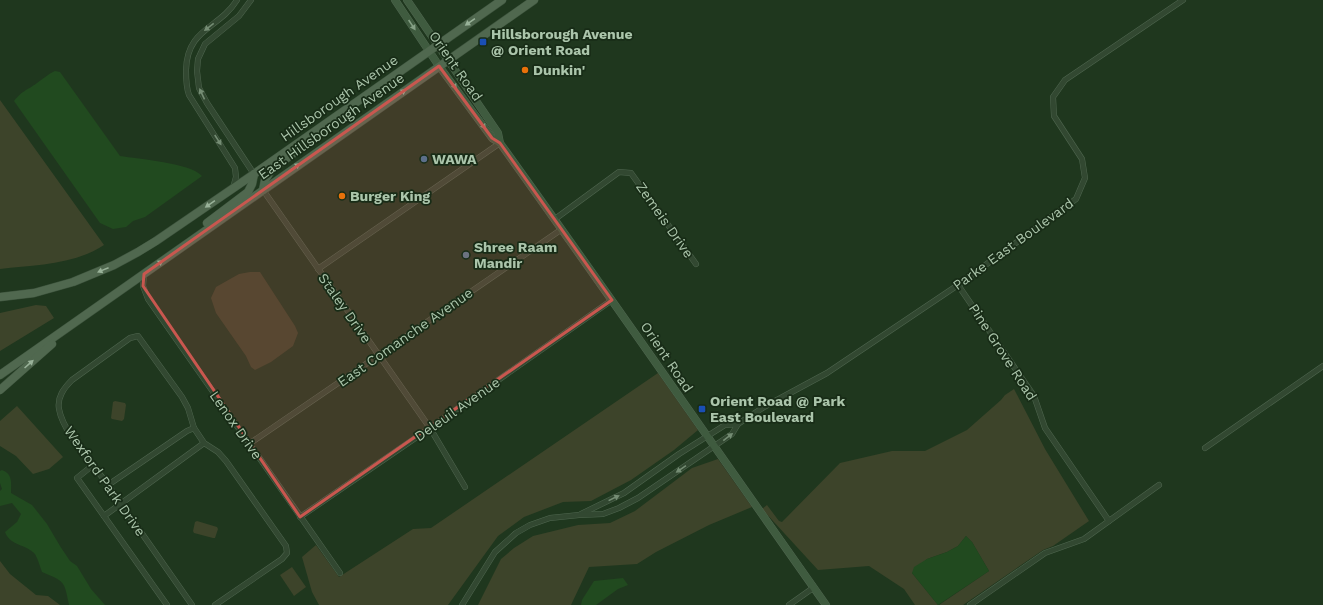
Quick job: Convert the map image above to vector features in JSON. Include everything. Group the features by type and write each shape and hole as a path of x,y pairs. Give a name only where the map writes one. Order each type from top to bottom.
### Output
{"main road":[{"path":"438,44 502,0"},
{"name":"East Hillsborough Avenue","path":"80,318 534,0"},
{"name":"Hillsborough Avenue","path":"0,297 34,293 73,282 114,265 156,241 438,44"},
{"path":"263,190 265,180 269,173 306,144 321,127"},
{"path":"197,236 209,221 248,192 252,184 254,174"},
{"path":"0,375 80,318"},
{"path":"0,390 80,318"}],"street":[{"path":"233,188 236,177 235,168 188,95 186,88 186,74 188,55 194,42 202,32 226,14 237,0"},
{"path":"251,0 239,16 205,44 198,59 197,71 199,88 207,103 254,174"},
{"name":"Orient Road","path":"395,0 439,66 492,138 500,143 562,229 706,437 826,605"},
{"name":"Orient Road","path":"407,0 449,59 498,133 500,143"},
{"name":"Parke East Boulevard","path":"714,447 732,434 738,424 764,406 827,373 958,285 1076,199 1085,178 1082,159 1054,116 1053,97 1065,80 1183,0"},
{"path":"318,269 500,143"},
{"name":"Zemeis Drive","path":"554,219 619,172 632,173 696,264"},
{"name":"Staley Drive","path":"263,190 430,428 465,487"},
{"name":"East Comanche Avenue","path":"249,444 562,229"},
{"name":"Lenox Drive","path":"144,274 143,286 148,298 340,573"},
{"name":"Pine Grove Road","path":"958,285 1034,396 1045,428 1109,521"},
{"name":"Deleuil Avenue","path":"300,517 612,300"},
{"name":"Wexford Park Drive","path":"192,605 61,419 58,407 60,396 64,388 72,380 130,338 138,336 182,397 188,408 194,428"},
{"path":"1205,448 1323,366"},
{"name":"Parke East Boulevard","path":"706,437 725,425 738,424"},
{"path":"108,486 187,431 194,428 204,443 218,452 277,532 286,546 287,553 282,559 215,605"},
{"path":"579,515 624,493 706,437"},
{"path":"104,516 204,443"},
{"path":"462,605 495,552 516,533 530,525 550,518 604,514 619,508 638,498 714,447"},
{"path":"93,465 76,478 167,605"},
{"path":"970,605 1045,553 1084,539 1159,485"},
{"path":"789,605 813,588"}],"highlighted area":[{"path":"439,66 492,138 500,143 612,300 300,517 143,286 144,274"}],"shaded area":[{"path":"55,71 60,72 120,156 176,165 187,168 202,176 145,217 133,221 126,227 113,229 100,223 14,101 22,93"},
{"path":"0,100 104,245 80,257 54,263 0,269"},
{"path":"260,272 298,333 293,346 271,362 255,370 251,367 246,356 216,313 211,298 216,287 239,274"},
{"path":"36,305 46,306 54,318 0,351 0,313"},
{"path":"658,373 698,430 674,450 631,480 591,501 563,502 524,517 498,536 448,605 319,605 312,592 302,557 316,545 339,577 413,529 431,528"},
{"path":"1014,389 1045,449 1089,521 1053,546 1043,550 963,605 939,605 989,571 972,542 966,536 958,546 947,552 927,559 912,573 938,605 915,605 904,589 869,566 818,570 762,509 767,505 779,521 782,522 840,463 892,451 925,451 967,430 1005,395"},
{"path":"113,402 125,403 126,405 124,419 122,421 111,418"},
{"path":"17,406 63,457 49,469 33,474 16,456 0,446 0,421"},
{"path":"718,459 752,507 709,525 656,552 637,564 589,567 571,605 478,605 501,559 514,548 533,536 578,525 610,523 635,511 692,468"},
{"path":"2,470 10,476 11,493 32,505 47,524 70,561 77,566 91,589 105,605 69,605 66,591 62,583 42,572 35,554 7,537 5,532 17,522 21,514 12,503 0,506 0,491 2,489 0,483 0,471"},
{"path":"197,521 217,527 218,529 215,538 194,533 195,522"},
{"path":"966,536 972,542 989,571 938,605 912,573 914,567 927,559 947,552 958,546"},
{"path":"0,561 10,574 36,595 48,596 60,605 0,605"},
{"path":"292,567 306,587 294,596 280,575"},
{"path":"623,578 628,585 618,589 596,605 581,605 582,600 594,581"}],"place":[{"name":"Hillsborough Avenue @ Orient Road","path":"483,42"},
{"name":"Dunkin'","path":"525,70"},
{"name":"WAWA","path":"424,159"},
{"name":"Burger King","path":"342,196"},
{"name":"Shree Raam Mandir","path":"466,255"},
{"name":"Orient Road @ Park East Boulevard","path":"702,409"}]}
